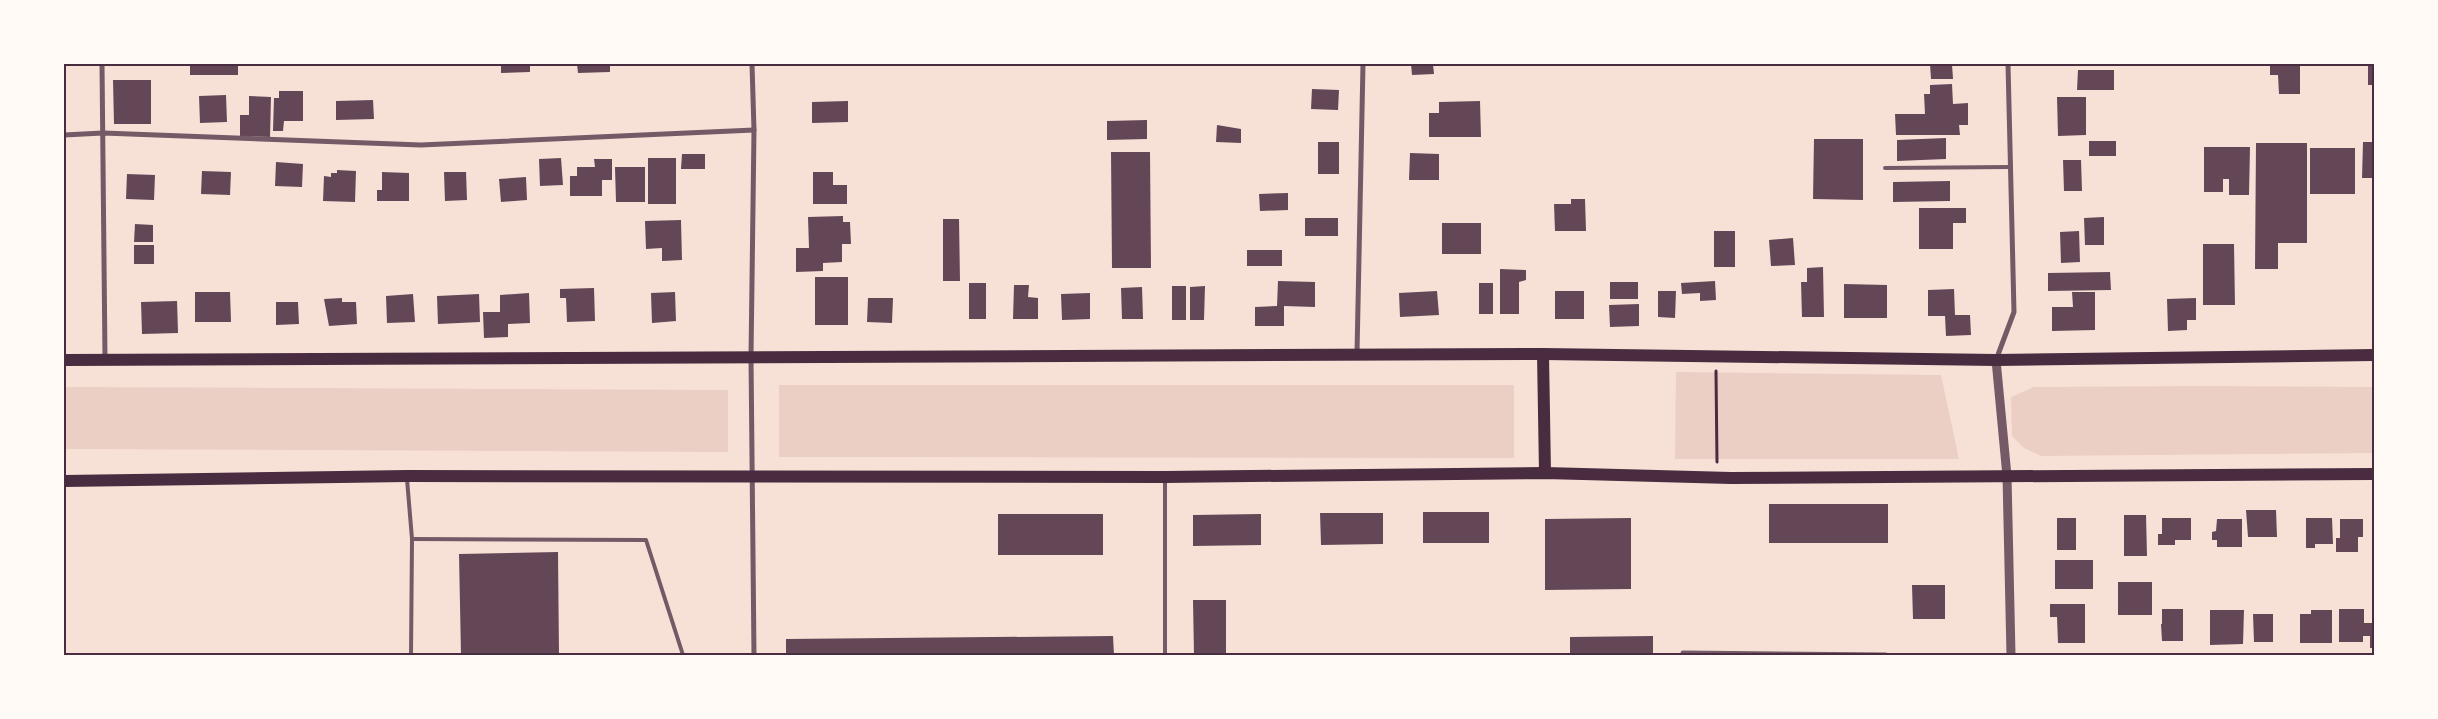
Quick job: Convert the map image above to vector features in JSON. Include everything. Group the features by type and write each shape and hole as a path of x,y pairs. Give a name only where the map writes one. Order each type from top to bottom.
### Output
{"main road":[{"path":"1543,354 1545,473"},
{"path":"64,360 1543,354 1996,360 2374,355"},
{"path":"64,480 407,476 1165,477 1545,473 1717,478 2374,474"}],"street":[{"path":"102,64 105,360"},
{"path":"752,64 754,130 751,357 754,655"},
{"path":"1357,356 1363,64"},
{"path":"2008,64 2014,312 1996,360 2007,476 2010,655"},
{"path":"64,135 103,133 420,145 754,130"},
{"path":"1682,653 1886,655"}],"lane":[{"path":"1885,168 2011,168"},
{"path":"407,476 412,539 411,655"},
{"path":"1164,655 1165,477"},
{"path":"412,539 646,540 683,655"}],"path":[{"path":"1716,356 1717,478"}],"shaded area":[{"path":"1676,372 1941,375 1959,459 1675,459"},
{"path":"779,385 1514,385 1514,458 779,457"},
{"path":"64,387 728,390 728,452 64,449"},
{"path":"2034,387 2374,387 2374,453 2041,456 2024,448 2012,436 2011,397"}],"building":[{"path":"190,64 238,64 238,75 190,75"},
{"path":"501,64 530,64 530,72 501,73"},
{"path":"577,64 610,64 610,72 578,73"},
{"path":"1411,64 1433,64 1434,74 1412,75"},
{"path":"1930,64 1952,64 1953,79 1931,79"},
{"path":"2270,64 2300,65 2300,94 2279,94 2278,75 2270,75"},
{"path":"2368,66 2374,66 2374,85 2368,85"},
{"path":"2078,70 2114,70 2114,90 2077,90"},
{"path":"113,80 151,80 151,124 114,124"},
{"path":"1952,84 1953,104 1968,103 1968,125 1959,125 1960,135 1896,135 1895,114 1925,114 1924,94 1930,94 1930,85"},
{"path":"1312,89 1339,90 1338,110 1311,109"},
{"path":"279,91 303,91 303,121 284,121 283,131 273,131 274,98 279,98"},
{"path":"226,95 227,122 200,123 199,96"},
{"path":"249,96 271,97 270,137 240,136 240,115 249,115"},
{"path":"2057,97 2086,97 2086,135 2058,136"},
{"path":"373,100 374,119 336,120 336,101"},
{"path":"848,101 848,122 812,123 812,102"},
{"path":"1480,101 1481,137 1429,137 1429,113 1439,113 1439,102"},
{"path":"1147,120 1147,139 1107,140 1107,121"},
{"path":"1217,125 1241,129 1241,143 1216,142"},
{"path":"1946,138 1946,159 1897,161 1897,140"},
{"path":"1814,139 1863,139 1863,200 1813,199"},
{"path":"2089,141 2116,141 2116,156 2089,156"},
{"path":"1318,142 1339,142 1339,174 1318,174"},
{"path":"2363,142 2374,142 2374,178 2362,178"},
{"path":"2256,143 2307,143 2307,243 2278,243 2278,269 2255,269"},
{"path":"2204,147 2250,147 2249,195 2229,195 2229,179 2223,179 2223,192 2204,192"},
{"path":"2310,148 2355,148 2355,194 2310,194"},
{"path":"1111,152 1150,152 1151,268 1112,268"},
{"path":"1410,153 1439,154 1439,180 1409,180"},
{"path":"682,154 705,154 705,169 681,169"},
{"path":"561,158 563,185 540,186 539,159"},
{"path":"648,158 676,158 676,204 648,204"},
{"path":"594,159 612,159 612,180 602,180 602,196 570,196 570,176 577,176 577,167 595,167"},
{"path":"2063,160 2081,160 2082,191 2064,191"},
{"path":"276,162 303,164 302,187 275,186"},
{"path":"615,167 645,167 645,202 616,202"},
{"path":"337,170 356,171 355,202 323,201 324,176 331,177 331,173 337,173"},
{"path":"202,171 231,172 230,195 201,194"},
{"path":"382,172 409,173 409,201 377,201 377,190 382,190"},
{"path":"444,172 466,172 467,200 445,201"},
{"path":"813,172 833,172 833,185 847,185 847,204 813,204"},
{"path":"127,174 155,175 154,200 126,199"},
{"path":"526,177 527,200 501,202 499,179"},
{"path":"1950,181 1950,201 1893,202 1893,182"},
{"path":"1288,193 1288,210 1260,211 1259,194"},
{"path":"1571,199 1585,199 1586,231 1555,231 1554,204 1571,204"},
{"path":"1919,208 1966,208 1966,223 1953,223 1953,249 1919,249"},
{"path":"843,216 843,222 850,222 851,244 842,244 842,262 823,263 823,271 796,272 796,248 809,248 808,217"},
{"path":"2104,217 2104,245 2085,245 2084,218"},
{"path":"1305,218 1338,218 1338,236 1305,236"},
{"path":"943,219 959,219 960,281 943,281"},
{"path":"681,220 682,260 662,261 662,248 646,249 645,221"},
{"path":"1442,223 1481,223 1481,254 1442,254"},
{"path":"135,224 153,225 153,242 134,242"},
{"path":"1714,231 1735,231 1735,267 1714,267"},
{"path":"2079,231 2080,262 2061,263 2060,232"},
{"path":"1793,238 1795,265 1771,266 1769,240"},
{"path":"2203,244 2234,244 2235,305 2203,305"},
{"path":"134,245 154,245 154,264 134,264"},
{"path":"1247,250 1282,250 1282,266 1247,266"},
{"path":"1823,267 1824,317 1802,317 1801,282 1807,282 1807,268"},
{"path":"1500,269 1526,270 1526,280 1519,282 1519,314 1500,314"},
{"path":"2110,272 2111,290 2048,291 2048,273"},
{"path":"815,277 848,277 848,325 815,325"},
{"path":"1278,281 1315,282 1315,307 1284,306 1284,326 1255,326 1255,307 1277,306"},
{"path":"1715,281 1716,300 1700,301 1700,293 1682,294 1681,283"},
{"path":"1610,282 1638,282 1638,299 1610,299"},
{"path":"969,283 986,283 986,319 969,319"},
{"path":"1479,283 1493,283 1493,314 1479,314"},
{"path":"1844,284 1887,285 1887,318 1844,318"},
{"path":"1014,285 1029,285 1028,297 1038,298 1038,319 1013,319"},
{"path":"1172,286 1186,286 1186,320 1172,320"},
{"path":"1205,286 1204,320 1190,320 1190,287"},
{"path":"1142,287 1143,319 1122,319 1121,288"},
{"path":"594,288 595,321 567,322 566,298 560,298 560,289"},
{"path":"1954,289 1955,315 1970,315 1971,335 1946,336 1945,316 1928,316 1928,290"},
{"path":"1437,291 1439,315 1400,317 1399,293"},
{"path":"1555,291 1584,291 1584,319 1555,319"},
{"path":"1658,291 1676,291 1675,318 1658,317"},
{"path":"195,292 230,292 231,322 195,322"},
{"path":"675,292 676,321 652,323 651,293"},
{"path":"2072,292 2095,292 2095,330 2052,331 2052,307 2073,307"},
{"path":"529,293 530,323 508,324 508,337 484,338 483,312 500,312 500,295"},
{"path":"1090,293 1090,319 1062,320 1061,294"},
{"path":"413,294 415,322 387,323 386,296"},
{"path":"479,294 480,322 438,324 437,296"},
{"path":"342,298 342,302 356,302 357,324 329,326 324,299"},
{"path":"868,298 893,298 892,323 867,322"},
{"path":"2196,298 2196,320 2187,320 2187,330 2168,331 2167,299"},
{"path":"177,301 178,333 142,334 141,302"},
{"path":"276,302 298,302 299,324 276,325"},
{"path":"1639,304 1639,326 1610,327 1609,305"},
{"path":"1769,504 1888,504 1888,543 1769,543"},
{"path":"2246,510 2276,510 2277,537 2248,537"},
{"path":"1423,512 1489,512 1489,543 1423,543"},
{"path":"1320,513 1383,513 1383,544 1321,545"},
{"path":"998,514 1103,514 1103,555 998,555"},
{"path":"1261,514 1261,545 1193,546 1193,515"},
{"path":"2124,515 2146,515 2147,556 2124,556"},
{"path":"1631,518 1631,589 1545,590 1545,519"},
{"path":"2057,518 2076,518 2076,550 2057,550"},
{"path":"2162,518 2191,518 2191,540 2175,540 2175,545 2158,545 2158,534 2162,534"},
{"path":"2306,518 2332,518 2333,544 2315,544 2315,548 2306,548"},
{"path":"2217,519 2242,519 2242,547 2217,547 2217,540 2212,540 2212,532 2216,531"},
{"path":"2340,519 2363,519 2363,537 2358,537 2358,552 2336,552 2336,538 2340,538"},
{"path":"558,552 559,655 461,655 459,554"},
{"path":"2055,560 2093,560 2093,589 2055,589"},
{"path":"2118,582 2152,582 2152,615 2118,615"},
{"path":"1912,585 1945,585 1945,619 1913,619"},
{"path":"1193,600 1226,600 1226,655 1194,655"},
{"path":"2050,604 2085,604 2085,643 2058,643 2057,617 2050,617"},
{"path":"2162,609 2183,609 2183,641 2162,641"},
{"path":"2339,609 2364,609 2364,623 2374,623 2374,648 2370,648 2370,636 2363,636 2363,642 2339,642"},
{"path":"2210,610 2244,610 2243,644 2210,645"},
{"path":"2311,610 2332,610 2332,643 2300,643 2300,614 2311,614"},
{"path":"2253,614 2273,614 2273,642 2254,642"},
{"path":"1113,636 1114,655 786,655 786,639"},
{"path":"1653,636 1653,655 1570,655 1570,637"}]}
